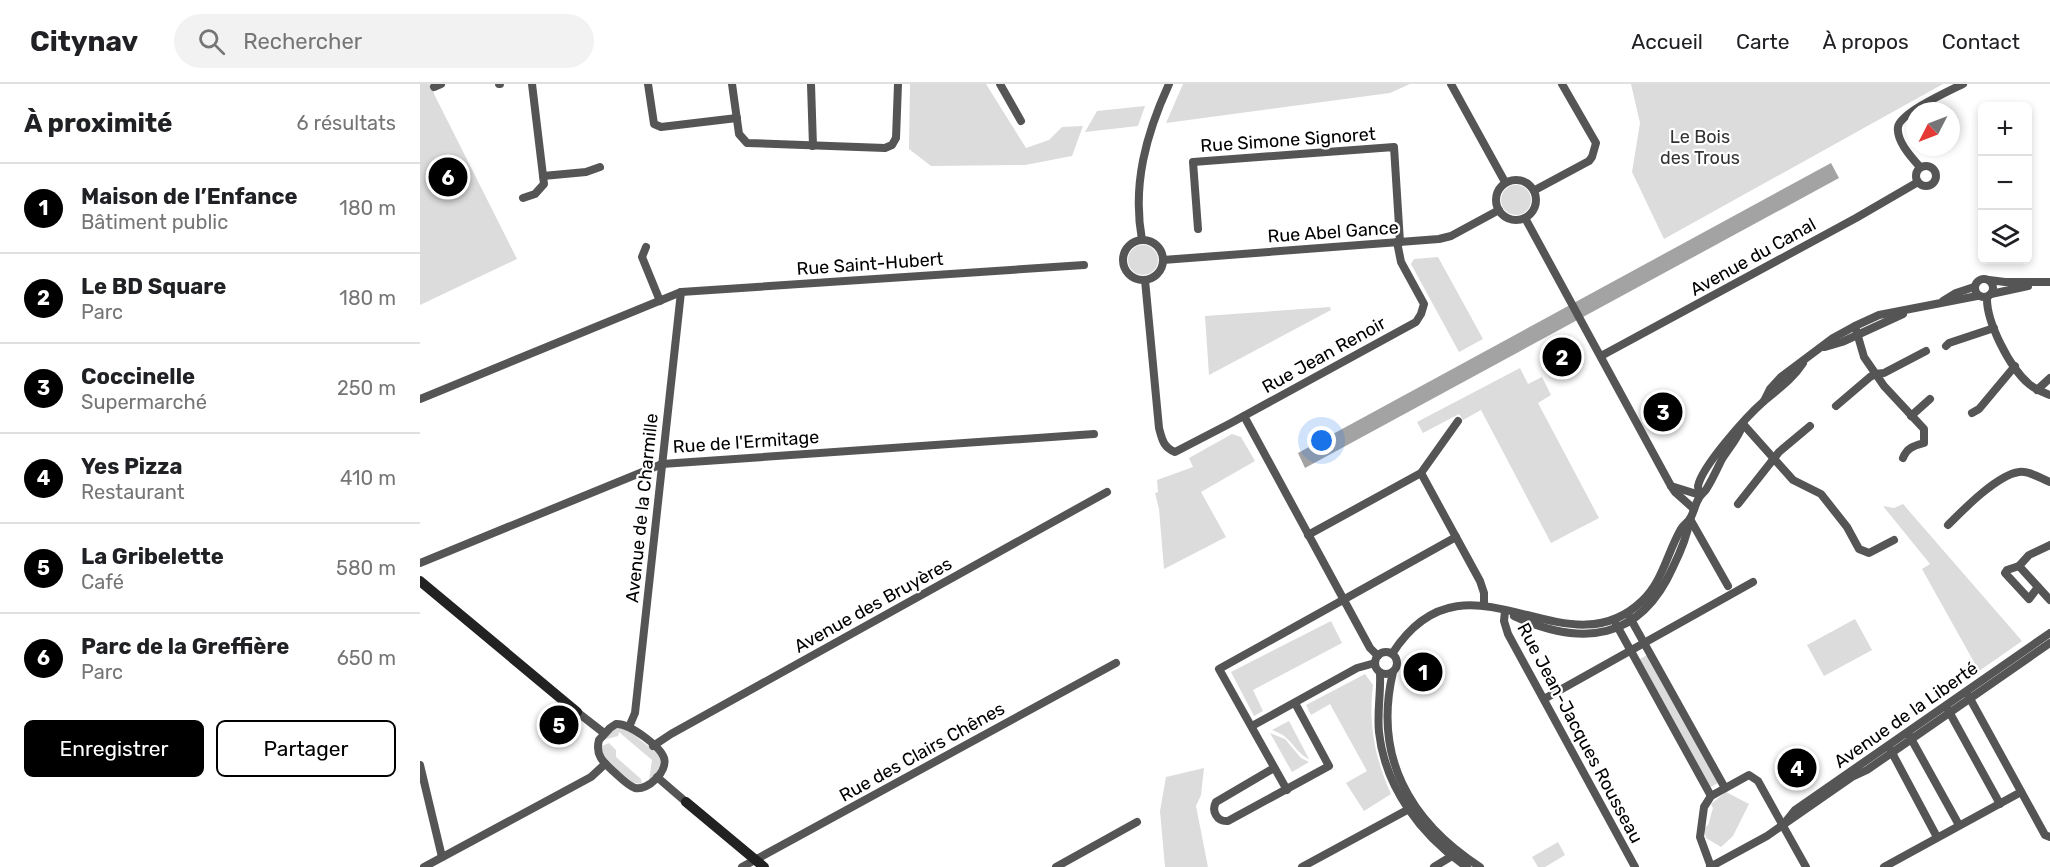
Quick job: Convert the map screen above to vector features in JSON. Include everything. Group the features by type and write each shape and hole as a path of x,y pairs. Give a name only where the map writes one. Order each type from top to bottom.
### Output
{"main road":[{"path":"420,581 577,712"},
{"path":"686,802 760,863"}],"street":[{"path":"523,198 535,194 544,184 532,84"},
{"path":"648,84 654,124 667,128 737,118"},
{"path":"732,84 739,134 747,144 885,148 892,145 897,138 898,84"},
{"path":"811,84 813,146"},
{"path":"1000,84 1021,121"},
{"path":"1142,240 1138,203 1142,161 1153,118 1169,84"},
{"path":"1451,84 1505,182"},
{"path":"1535,190 1589,161 1596,143 1562,84"},
{"name":"Avenue du Canal","path":"1601,356 1918,182 1928,187 1936,181 1937,175 1931,166 1920,167 1903,144 1898,125 1908,115 1963,84"},
{"name":"Rue Simone Signoret","path":"1198,229 1193,162 1394,147 1398,242"},
{"path":"543,176 586,172 600,167"},
{"path":"1918,182 1916,177 1920,167"},
{"path":"1518,179 1525,181 1535,190 1537,203 1531,214 1525,218 1513,220 1499,210 1497,192 1505,182 1518,179"},
{"name":"Rue Abel Gance","path":"1163,260 1439,239 1451,236 1499,210"},
{"path":"1525,218 1671,486 1694,509"},
{"path":"1142,240 1159,248 1163,260 1160,271 1145,280 1133,277 1125,268 1124,262 1126,250 1130,245 1142,240"},
{"name":"Rue Jean Renoir","path":"1145,280 1159,428 1168,449 1175,452 1416,322 1424,304 1401,262 1398,242"},
{"path":"646,247 642,257 660,301"},
{"name":"Rue Saint-Hubert","path":"420,399 681,292 1084,265"},
{"path":"1392,654 1408,631 1433,613 1451,607 1484,606 1572,625 1594,625 1616,624 1648,607 1662,591 1687,537 1690,519 1700,495 1706,490 1743,424 1764,401 1792,378 1805,360 1856,330 1943,301 1956,293 1974,287 1980,280 2048,282"},
{"path":"1989,280 1993,287 1989,296 1988,313 1994,328 2024,378 2037,390 2050,395"},
{"path":"1943,301 1951,302 1977,296 1989,296 2048,282"},
{"path":"1974,287 1977,296"},
{"name":"Avenue de la Charmille","path":"629,727 635,713 681,292"},
{"path":"1946,346 1994,328"},
{"path":"1856,330 1864,357 1875,374 1924,429 1924,444 1913,446 1906,451 1903,458"},
{"path":"1836,406 1875,374 1884,373 1926,351"},
{"path":"1972,413 1979,409 2015,366"},
{"path":"2037,390 2050,378"},
{"path":"1911,416 1930,399"},
{"path":"1244,416 1376,659 1380,673 1378,719 1382,749 1391,777 1422,827 1467,867"},
{"path":"1308,536 1421,473 1458,421"},
{"path":"1743,424 1793,480 1821,494 1847,527 1859,549 1869,553 1894,540"},
{"path":"1738,504 1773,458 1810,426"},
{"name":"Rue de l'Ermitage","path":"420,563 662,464 1094,434"},
{"path":"1948,525 1985,492 2017,472 2024,472 2050,482"},
{"path":"1421,473 1480,581 1484,593 1484,606"},
{"path":"1671,486 1700,495"},
{"name":"Avenue des Bruyères","path":"653,746 1107,492"},
{"path":"1690,519 1728,586"},
{"path":"1287,790 1219,669 1456,537"},
{"path":"2038,587 2029,599 2005,573 2019,566 2029,555 2050,545"},
{"path":"2019,566 2050,600"},
{"path":"1544,699 1753,582"},
{"name":"Rue Jean-Jacques Rousseau","path":"1505,611 1504,621 1508,634 1635,867"},
{"path":"1629,617 1725,788"},
{"path":"1616,624 1711,796"},
{"name":"Avenue de la Liberté","path":"1710,867 1749,848 1783,826 1857,770 1867,770 1890,749 1968,695 2050,633"},
{"name":"Avenue de la Liberté","path":"1968,695 2050,643"},
{"path":"1252,726 1376,659 1383,653 1392,654"},
{"path":"1392,654 1396,663 1388,692 1386,733 1398,774 1415,806 1428,824 1444,840 1480,867"},
{"name":"Rue des Clairs Chênes","path":"742,867 760,863 1116,663"},
{"path":"1380,673 1393,672"},
{"path":"1968,695 2045,835 2050,837"},
{"path":"1274,768 1216,801 1214,812 1223,821 1228,821 1329,766 1295,703"},
{"path":"1948,709 2000,804"},
{"path":"577,712 604,733"},
{"path":"616,724 629,727 653,746 664,760 657,777 646,787 636,788 629,784 605,764 597,751 598,740 616,724"},
{"path":"1909,736 1959,825"},
{"path":"1890,749 1937,837"},
{"path":"424,867 591,777 605,764"},
{"path":"420,765 442,857"},
{"path":"1710,867 1700,837 1704,807 1711,796 1749,775 1758,781 1806,867"},
{"path":"657,777 686,802"},
{"path":"1884,867 2021,792"},
{"path":"1302,867 1409,809"},
{"path":"1056,867 1137,822"},
{"path":"1434,867 1452,856"}],"green space":[{"path":"420,84 432,84 434,94 517,259 420,305"},
{"path":"910,84 986,84 1026,148 1049,140 1062,127 1083,126 1072,156 1025,165 931,166 909,149"},
{"path":"1183,84 1410,84 1390,93 1166,123"},
{"name":"Le Bois des Trous","path":"1631,84 1943,84 1911,102 1906,102 1906,105 1664,239 1632,172 1640,123"},
{"path":"1145,106 1138,126 1085,132 1097,111"},
{"path":"1516,185 1527,189 1531,200 1527,211 1516,215 1505,211 1501,200 1505,189"},
{"path":"1143,245 1154,249 1158,260 1154,271 1143,275 1132,271 1128,260 1132,249"},
{"path":"1438,257 1483,339 1459,352 1411,264 1414,259"},
{"path":"1330,307 1331,310 1209,375 1205,316"},
{"path":"1577,341 1584,353 1547,372 1540,360"},
{"path":"1520,368 1528,384 1542,377 1551,395 1538,403 1599,518 1551,543 1481,410 1463,420 1459,414 1423,433 1417,422"},
{"path":"1232,434 1241,437 1255,461 1201,492 1226,537 1164,569 1159,509 1155,493 1158,492 1157,480 1193,467 1189,458"},
{"path":"1903,504 2022,641 1979,671 1922,569 1930,564 1883,506 1894,508"},
{"path":"1855,619 1872,650 1824,676 1807,645"},
{"path":"1331,621 1342,643 1253,690 1263,711 1254,716 1231,672"},
{"path":"1647,655 1718,783 1710,787 1640,659"},
{"path":"1365,674 1373,685 1371,713 1374,741 1391,794 1364,811 1346,783 1367,771 1330,704 1311,715 1306,705"},
{"path":"1289,721 1309,759 1284,736 1272,730"},
{"path":"617,728 625,728 658,754 660,765 649,781 652,760 619,732 618,736 603,740"},
{"path":"1270,733 1285,739 1301,758 1309,762 1292,772"},
{"path":"609,743 616,750 616,757 641,779 642,784 633,783 604,759 600,747"},
{"path":"1204,768 1201,795 1196,806 1208,867 1165,867 1160,811 1166,777"},
{"path":"1726,792 1749,804 1733,836 1721,847 1706,838 1704,828 1708,825 1713,808 1711,804"},
{"path":"1558,842 1565,855 1545,867 1538,867 1532,857"}],"shaded area":[{"path":"1831,163 1839,178 1305,468 1298,453"}],"place":[{"name":"Parc de la Greffière","path":"448,177"},
{"name":"Le BD Square","path":"1562,357"},
{"name":"Coccinelle","path":"1663,412"},
{"name":"Maison de l’Enfance","path":"1423,672"},
{"name":"La Gribelette","path":"559,725"},
{"name":"Yes Pizza","path":"1797,768"}]}
